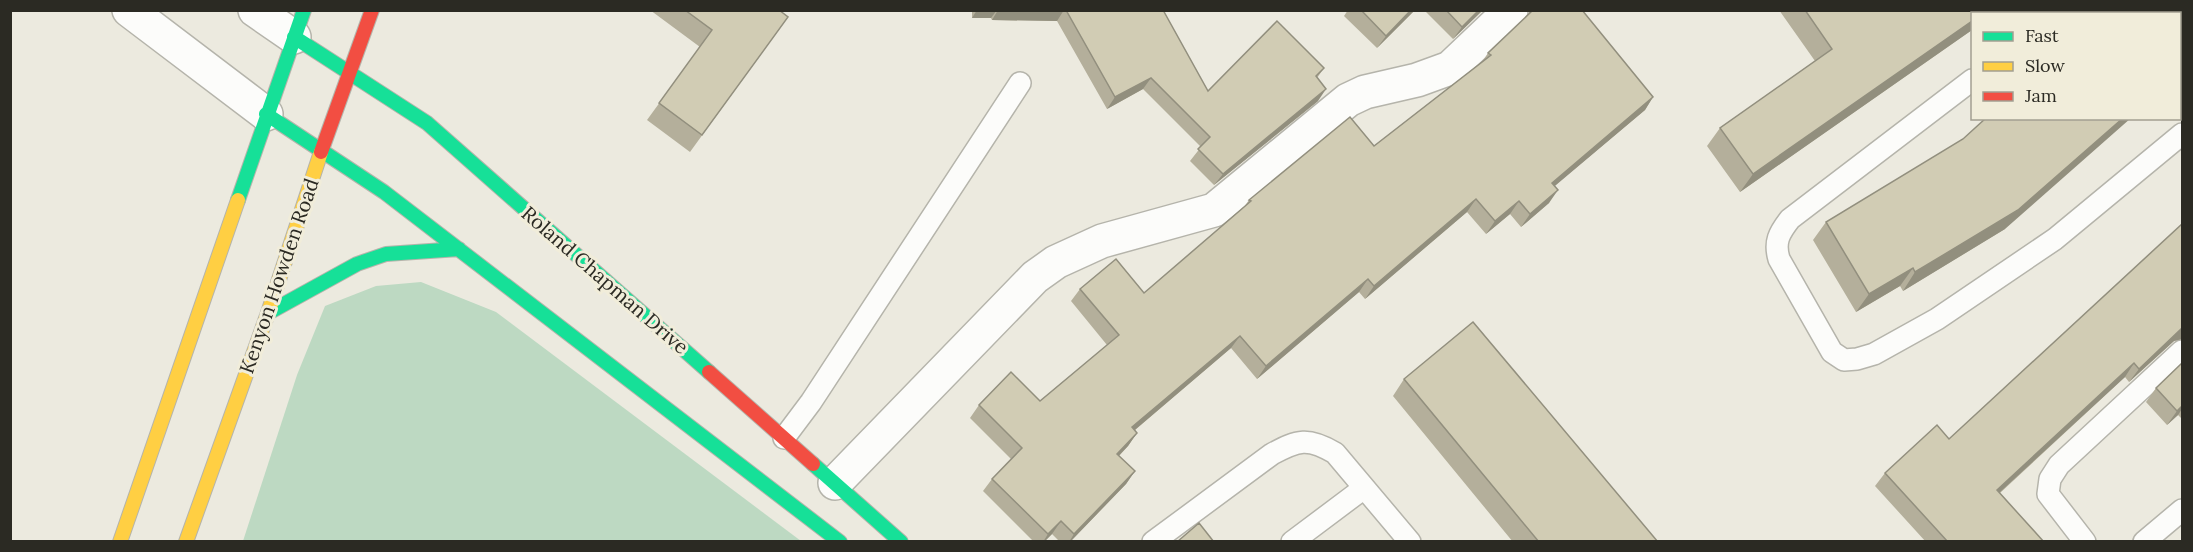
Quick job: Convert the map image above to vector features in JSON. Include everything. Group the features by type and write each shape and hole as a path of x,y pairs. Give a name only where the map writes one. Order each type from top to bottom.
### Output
{"street":[{"path":"129,10 266,114 384,192 840,542"},
{"path":"120,542 299,24 255,10"},
{"name":"Kenyon Howden Road","path":"186,542 268,313 321,151 372,10"},
{"path":"835,483 1035,277 1056,261 1102,241 1214,210 1348,100 1365,92 1417,80 1450,68 1511,10"},
{"name":"Roland Chapman Drive","path":"299,24 349,71 427,123 901,542"},
{"path":"268,313 357,264 386,254 459,249"}],"lane":[{"path":"1971,81 1790,219 1780,232 1776,247 1779,259 1832,351 1844,360 1874,354 1937,319 2055,239 2182,134"},
{"path":"784,438 811,402 1020,83"},
{"path":"2085,542 2048,494 2049,478 2059,465 2182,351"},
{"path":"1153,542 1272,454 1292,443 1305,441 1320,444 1335,453 1410,542"},
{"path":"1292,542 1364,488"},
{"path":"2144,542 2182,510"}],"green space":[{"path":"421,282 496,312 801,541 243,541 297,375 325,306 376,286"}],"building":[{"path":"685,10 779,10 788,17 702,135 659,103 712,30"},
{"path":"1066,10 1163,10 1208,91 1277,21 1324,68 1316,76 1326,89 1223,174 1198,149 1210,137 1151,78 1115,97"},
{"path":"1361,10 1411,10 1386,36"},
{"path":"1446,10 1479,10 1462,27"},
{"path":"1533,10 1582,10 1653,97 1552,183 1558,190 1530,214 1519,201 1495,221 1476,199 1374,286 1368,279 1266,366 1240,336 1132,427 1137,433 1117,454 1135,471 1074,534 1061,521 1048,534 992,479 1022,448 979,405 1011,372 1040,401 1119,335 1080,289 1116,259 1144,293 1251,201 1249,200 1350,117 1374,146 1491,55 1488,53"},
{"path":"1805,10 1988,10 1971,12 1971,22 1753,174 1720,128 1832,49"},
{"path":"2112,10 2182,10 2182,60 2181,12 2110,12"},
{"path":"1984,120 2121,120 2018,210 1915,272 1913,268 1869,294 1826,222 1963,139"},
{"path":"2182,224 2182,328 2139,369 2134,363 1997,490 2044,542 1948,542 1885,473 1937,425 1949,439"},
{"path":"1473,322 1658,542 1539,542 1404,379"},
{"path":"2182,363 2182,406 2177,411 2156,388"},
{"path":"1199,523 1214,542 1177,542"}],"traffic: fast":[{"path":"238,200 304,10"},
{"path":"294,37 427,123 709,372"},
{"path":"266,114 384,192 840,542"},
{"path":"268,313 357,264 386,254 459,249"},
{"path":"813,464 901,542"}],"traffic: slow":[{"path":"186,542 268,313 321,152"},
{"path":"120,542 238,200"}],"traffic: jam":[{"path":"321,152 372,10"},
{"path":"709,372 813,464"}]}
